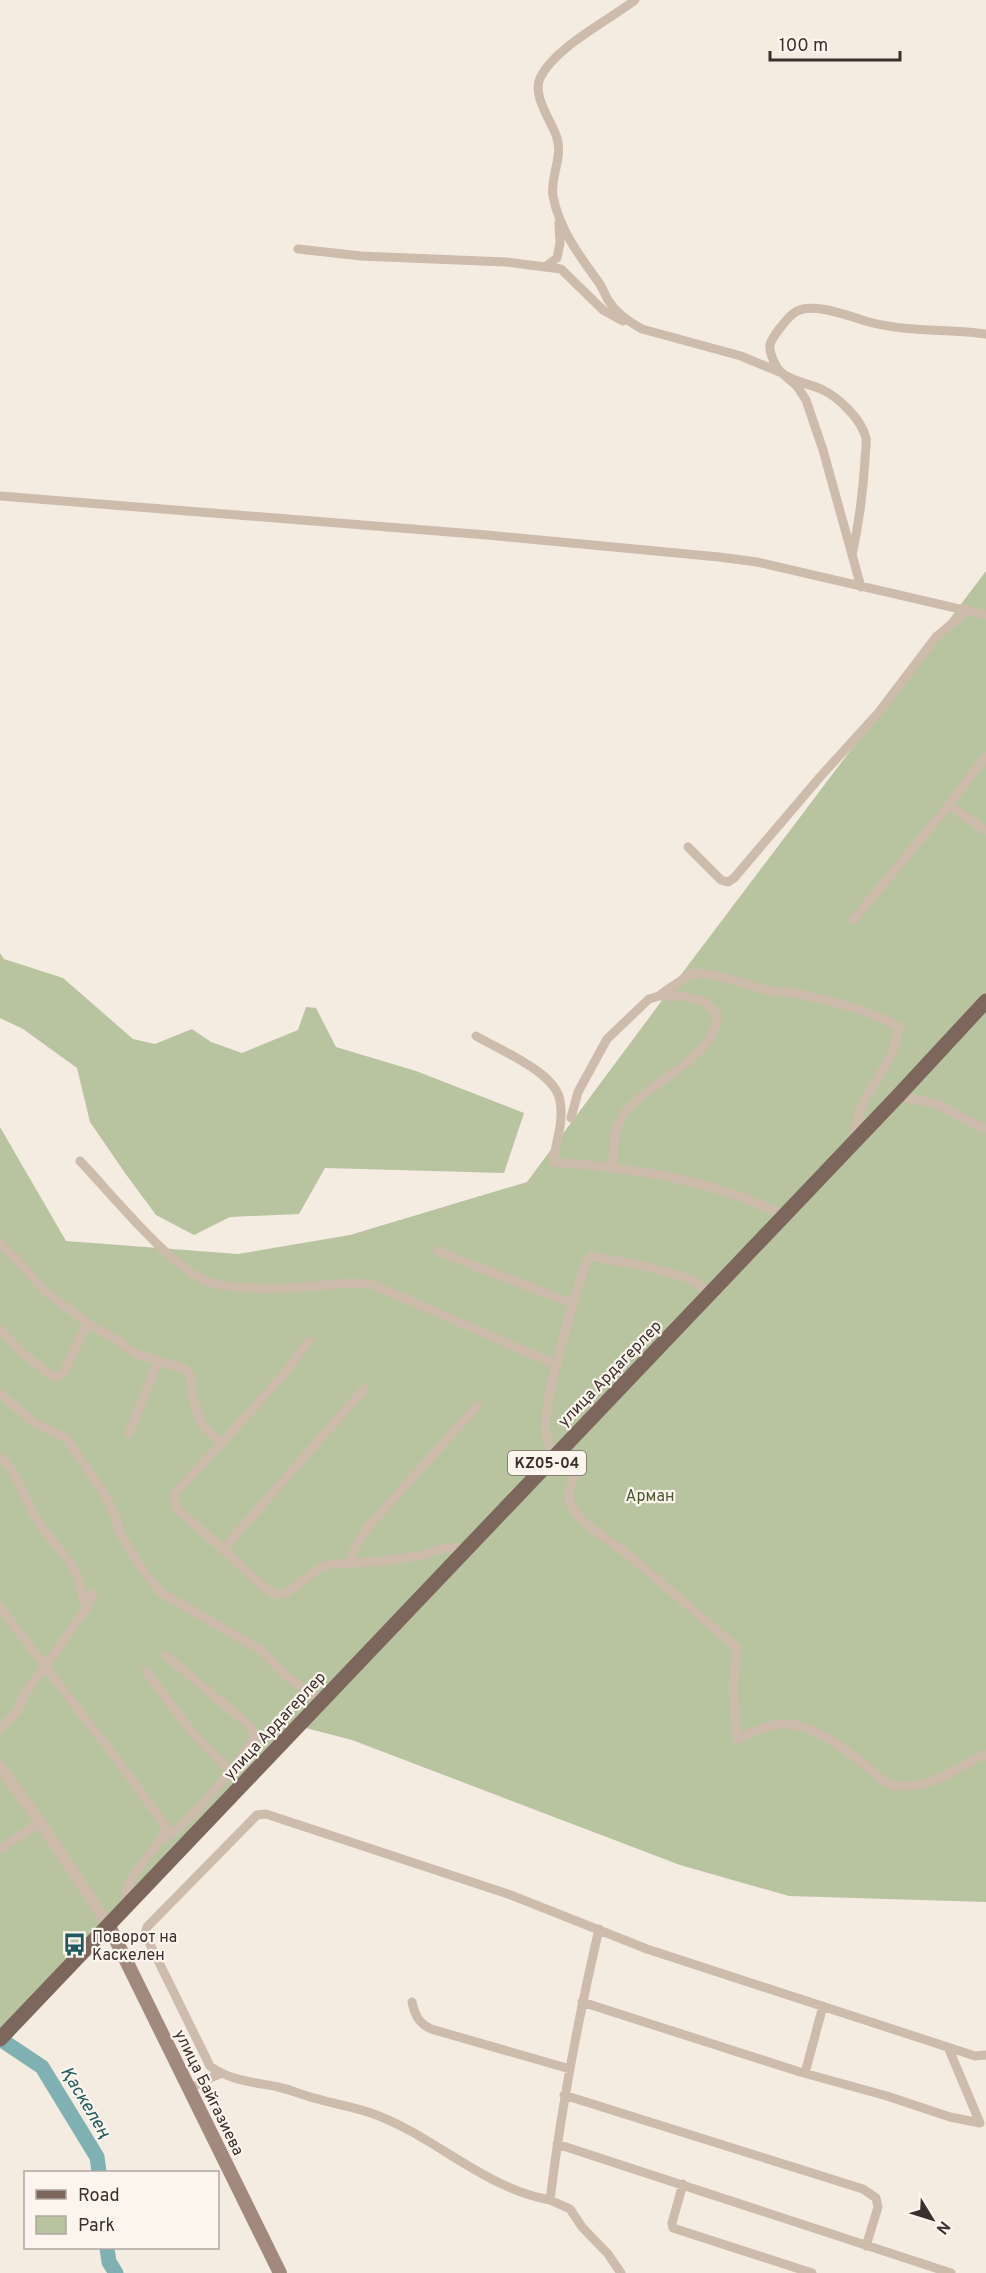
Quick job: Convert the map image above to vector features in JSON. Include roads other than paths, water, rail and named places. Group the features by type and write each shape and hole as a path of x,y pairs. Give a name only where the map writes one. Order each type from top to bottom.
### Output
{"main road":[{"name":"улица Ардагерлер","path":"109,1926 898,1096 986,1000"},
{"name":"KZ05-04","path":"4,2035 109,1926"},
{"name":"улица Байгазиева","path":"109,1926 280,2273"}],"street":[{"path":"545,267 557,258 560,243 559,221 553,193 559,157 557,139 538,88 540,78 570,44 635,0"},
{"path":"559,221 576,252 599,282 608,299 617,311 631,323 642,329 741,356 823,390 858,421 866,439 861,512 851,557"},
{"path":"298,249 361,256 506,262 561,269 603,310 617,319 631,323"},
{"path":"861,587 851,557 836,492 806,400 797,386 782,373 774,361 770,346 774,336 795,312 801,309 822,309 887,326 986,334"},
{"path":"0,496 656,550 757,562 986,615"},
{"path":"688,847 721,879 728,882 734,878 879,712 936,637 965,609"},
{"path":"853,920 949,805 986,756"},
{"path":"949,805 986,831"},
{"path":"659,996 691,973 708,973 731,978 761,989 848,1005 884,1018 899,1027 898,1040 864,1100 854,1125 855,1141"},
{"path":"571,1118 578,1092 607,1039 648,999 659,996 683,996 703,1001 717,1012 717,1025 693,1058 631,1106 620,1119 616,1129 612,1166"},
{"path":"476,1036 548,1079 560,1099 559,1130 553,1162 612,1166 715,1188 757,1202 783,1215"},
{"path":"898,1096 938,1104 986,1130"},
{"path":"80,1161 161,1246 201,1279 234,1287 292,1288 343,1282 374,1285 498,1337 557,1365"},
{"path":"0,1243 43,1290 87,1323 113,1337 136,1354 185,1369 191,1377 192,1395 198,1416 205,1428 222,1443"},
{"path":"437,1251 573,1304"},
{"path":"710,1292 688,1278 591,1256 573,1304 552,1382 545,1428 549,1446 556,1455 579,1470 569,1488 569,1498 573,1508 582,1520 648,1572 737,1648 733,1688 737,1739 782,1724 802,1728 847,1751 893,1786 938,1780 986,1754"},
{"path":"0,1329 20,1351 52,1377 64,1372 87,1323"},
{"path":"309,1341 222,1443 175,1493 173,1498 178,1510 261,1585 276,1595 286,1593 320,1568 332,1564 419,1556 444,1548 467,1548"},
{"path":"129,1433 158,1362"},
{"path":"223,1549 364,1389"},
{"path":"0,1394 36,1424 66,1438 106,1497 119,1532 142,1569 160,1592 262,1651 287,1677 322,1701"},
{"path":"349,1564 356,1546 368,1527 477,1406"},
{"path":"0,1458 8,1464 37,1520 74,1568 87,1608"},
{"path":"0,1729 17,1711 24,1695 87,1608 93,1593"},
{"path":"0,1607 145,1796 166,1827 163,1840"},
{"path":"128,1907 125,1888 163,1840 174,1832 230,1770 255,1736 250,1726 165,1655"},
{"path":"146,1671 191,1731 230,1770"},
{"path":"0,1767 40,1821 109,1926"},
{"path":"621,2273 608,2254 582,2227 570,2209 550,2200 529,2196 477,2172 396,2123 369,2112 305,2096 281,2087 220,2074 210,2066 145,1934 155,1919 260,1814 430,1868 599,1929 647,1949 975,2056 986,2055"},
{"path":"0,1849 40,1821"},
{"path":"550,2200 564,2095 599,1929"},
{"path":"411,2002 422,2024 431,2029 570,2068"},
{"path":"582,2002 950,2118 980,2123"},
{"path":"805,2073 823,2006"},
{"path":"948,2047 980,2123 986,2132"},
{"path":"190,2089 220,2074"},
{"path":"564,2095 863,2189 876,2198 878,2207 866,2246"},
{"path":"557,2145 683,2184 951,2273"},
{"path":"683,2184 672,2223 673,2228 812,2273"}],"waterway":[{"name":"Қаскелең","path":"0,2039 42,2067 97,2157 99,2171"},
{"name":"Қаскелең","path":"107,2249 109,2262 116,2273"}],"place":[{"name":"Поворот на Каскелен","path":"74,1945"}],"park label":[{"name":"Арман","path":"650,1495"}]}
